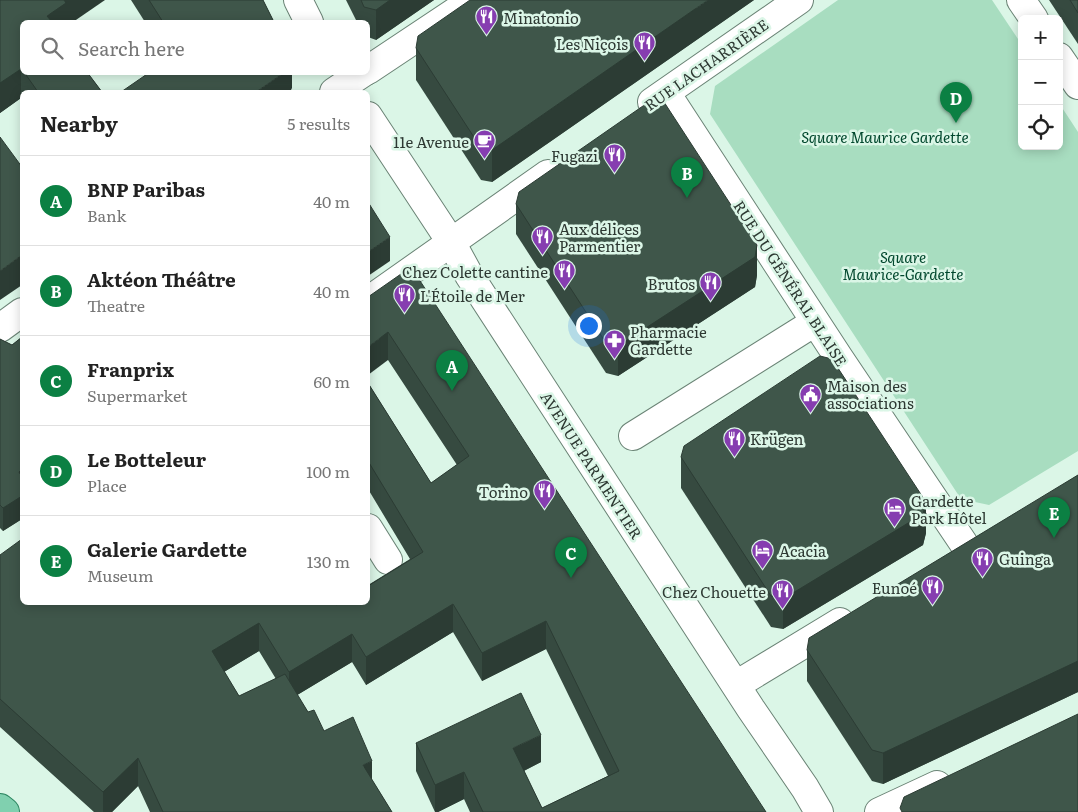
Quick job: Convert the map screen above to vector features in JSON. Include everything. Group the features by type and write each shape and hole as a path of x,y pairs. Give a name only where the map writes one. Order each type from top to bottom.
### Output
{"main road":[{"path":"0,808 5,812"}],"street":[{"path":"298,0 308,20"},
{"path":"370,68 473,0"},
{"name":"RUE LACHARRIÈRE","path":"630,116 799,0"},
{"path":"1022,0 1031,15"},
{"path":"1061,60 1078,85"},
{"name":"RUE DU GÉNÉRAL BLAISE","path":"666,93 816,322 955,554 990,533"},
{"name":"AVENUE PARMENTIER","path":"370,119 451,242 469,275 819,812"},
{"path":"370,300 568,160"},
{"path":"0,328 20,313"},
{"path":"633,436 816,322"},
{"path":"370,531 388,560"},
{"path":"736,684 862,609"},
{"path":"879,812 962,773"}],"green space":[{"name":"Square Maurice Gardette","path":"838,0 992,0 1018,39 1018,150 1063,150 1063,109 1078,132 1078,451 989,505 961,499 710,114 715,86"}],"building":[{"path":"0,0 64,0 66,3 47,16 50,20 20,20 20,70 0,83"},
{"path":"149,0 263,0 273,20 162,20"},
{"path":"361,0 390,0 376,10 364,7"},
{"path":"470,0 708,0 492,150 481,148 416,48 418,36"},
{"path":"1070,0 1078,0 1078,13"},
{"path":"26,75 89,75 100,90 37,90"},
{"path":"146,75 281,75 259,90 124,90"},
{"path":"653,99 664,102 757,245 755,257 618,346 606,343 516,204 519,192"},
{"path":"0,137 20,164 20,256 0,271"},
{"path":"370,205 390,237 370,251"},
{"path":"411,267 766,812 483,812 464,772 435,785 416,743 521,693 541,735 513,748 542,808 619,771 546,621 482,653 453,604 366,657 352,634 289,672 259,623 212,651 239,696 285,674 308,712 314,710 324,731 353,717 372,761 363,765 392,812 163,812 138,758 103,792 0,699 0,555 20,540 20,605 370,605 370,585 423,552 370,464 370,386 431,483 469,456 388,332 370,346 370,296"},
{"path":"0,339 12,345 20,339 20,497 3,508 0,505"},
{"path":"820,356 832,359 926,502 923,514 783,599 771,596 681,457 684,446"},
{"path":"1078,475 1078,661 883,753 872,750 807,650 809,638"},
{"path":"1078,714 1078,812 902,812 900,808 904,797"}],"place":[{"name":"Minatonio","path":"487,36"},
{"name":"Les Niçois","path":"644,62"},
{"name":"Le Botteleur","path":"956,123"},
{"name":"11e Avenue","path":"485,160"},
{"name":"Fugazi","path":"614,174"},
{"name":"Aktéon Théâtre","path":"687,198"},
{"name":"Aux délices Parmentier","path":"543,256"},
{"name":"Chez Colette cantine","path":"564,290"},
{"name":"Brutos","path":"711,302"},
{"name":"L'Étoile de Mer","path":"404,314"},
{"name":"Pharmacie Gardette","path":"614,359"},
{"name":"BNP Paribas","path":"452,391"},
{"name":"Maison des associations","path":"811,413"},
{"name":"Krügen","path":"734,457"},
{"name":"Torino","path":"544,510"},
{"name":"Gardette Park Hôtel","path":"895,528"},
{"name":"Galerie Gardette","path":"1054,538"},
{"name":"Acacia","path":"763,569"},
{"name":"Guinga","path":"983,577"},
{"name":"Franprix","path":"571,578"},
{"name":"Eunoé","path":"933,606"},
{"name":"Chez Chouette","path":"782,610"}],"park label":[{"name":"Square Maurice-Gardette","path":"903,264"}]}
